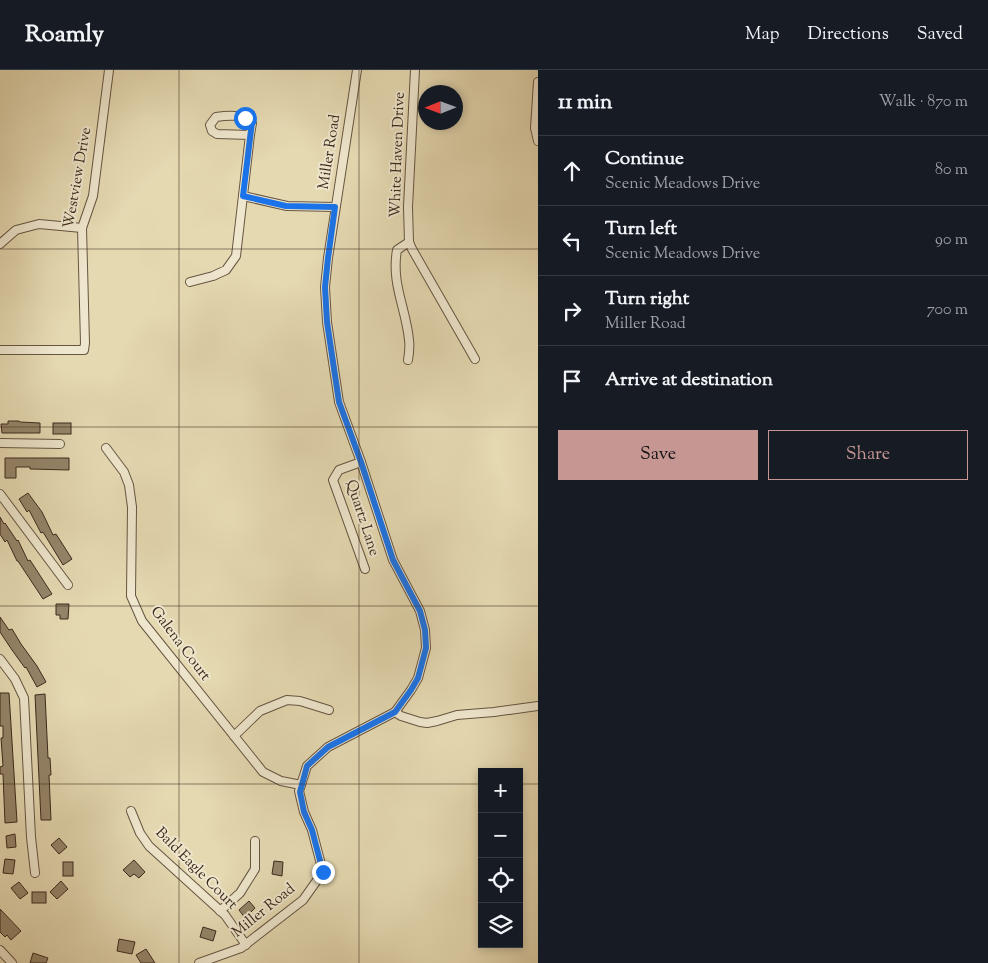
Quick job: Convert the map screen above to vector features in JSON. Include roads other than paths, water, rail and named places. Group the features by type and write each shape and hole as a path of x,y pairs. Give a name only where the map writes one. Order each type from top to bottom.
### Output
{"street":[{"name":"Westview Drive","path":"0,350 84,350 82,228 92,196 109,70"},
{"name":"Miller Road","path":"199,963 241,948 303,900 323,872 312,830 304,812 300,792 307,766 328,747 395,712 418,678 426,648 425,630 420,611 393,560 339,402 327,322 325,287 328,258 357,70"},
{"name":"White Haven Drive","path":"410,242 408,207 415,70"},
{"path":"538,82 535,128 538,141"},
{"path":"190,282 213,276 226,270 236,256 252,122 245,118 227,115 216,117 210,125 212,131 217,134 250,135"},
{"path":"243,196 286,206 335,207"},
{"path":"0,244 16,230 39,224 82,228"},
{"path":"408,360 410,342 396,279 395,260 397,250 410,242 475,359"},
{"path":"0,443 60,444"},
{"name":"Galena Court","path":"106,448 124,472 129,485 132,507 131,596 142,621 263,772 281,781 301,785"},
{"name":"Quartz Lane","path":"361,462 339,470 333,480 365,569"},
{"path":"0,494 68,585"},
{"path":"0,659 15,679 24,698 35,873"},
{"path":"234,736 260,711 287,700 300,700 330,710"},
{"path":"395,712 401,716 427,723 457,715 538,706"},
{"name":"Bald Eagle Court","path":"131,811 140,833 149,846 225,915 246,944"},
{"path":"220,911 240,893 256,869 255,841"},
{"path":"0,950 12,963"}]}
